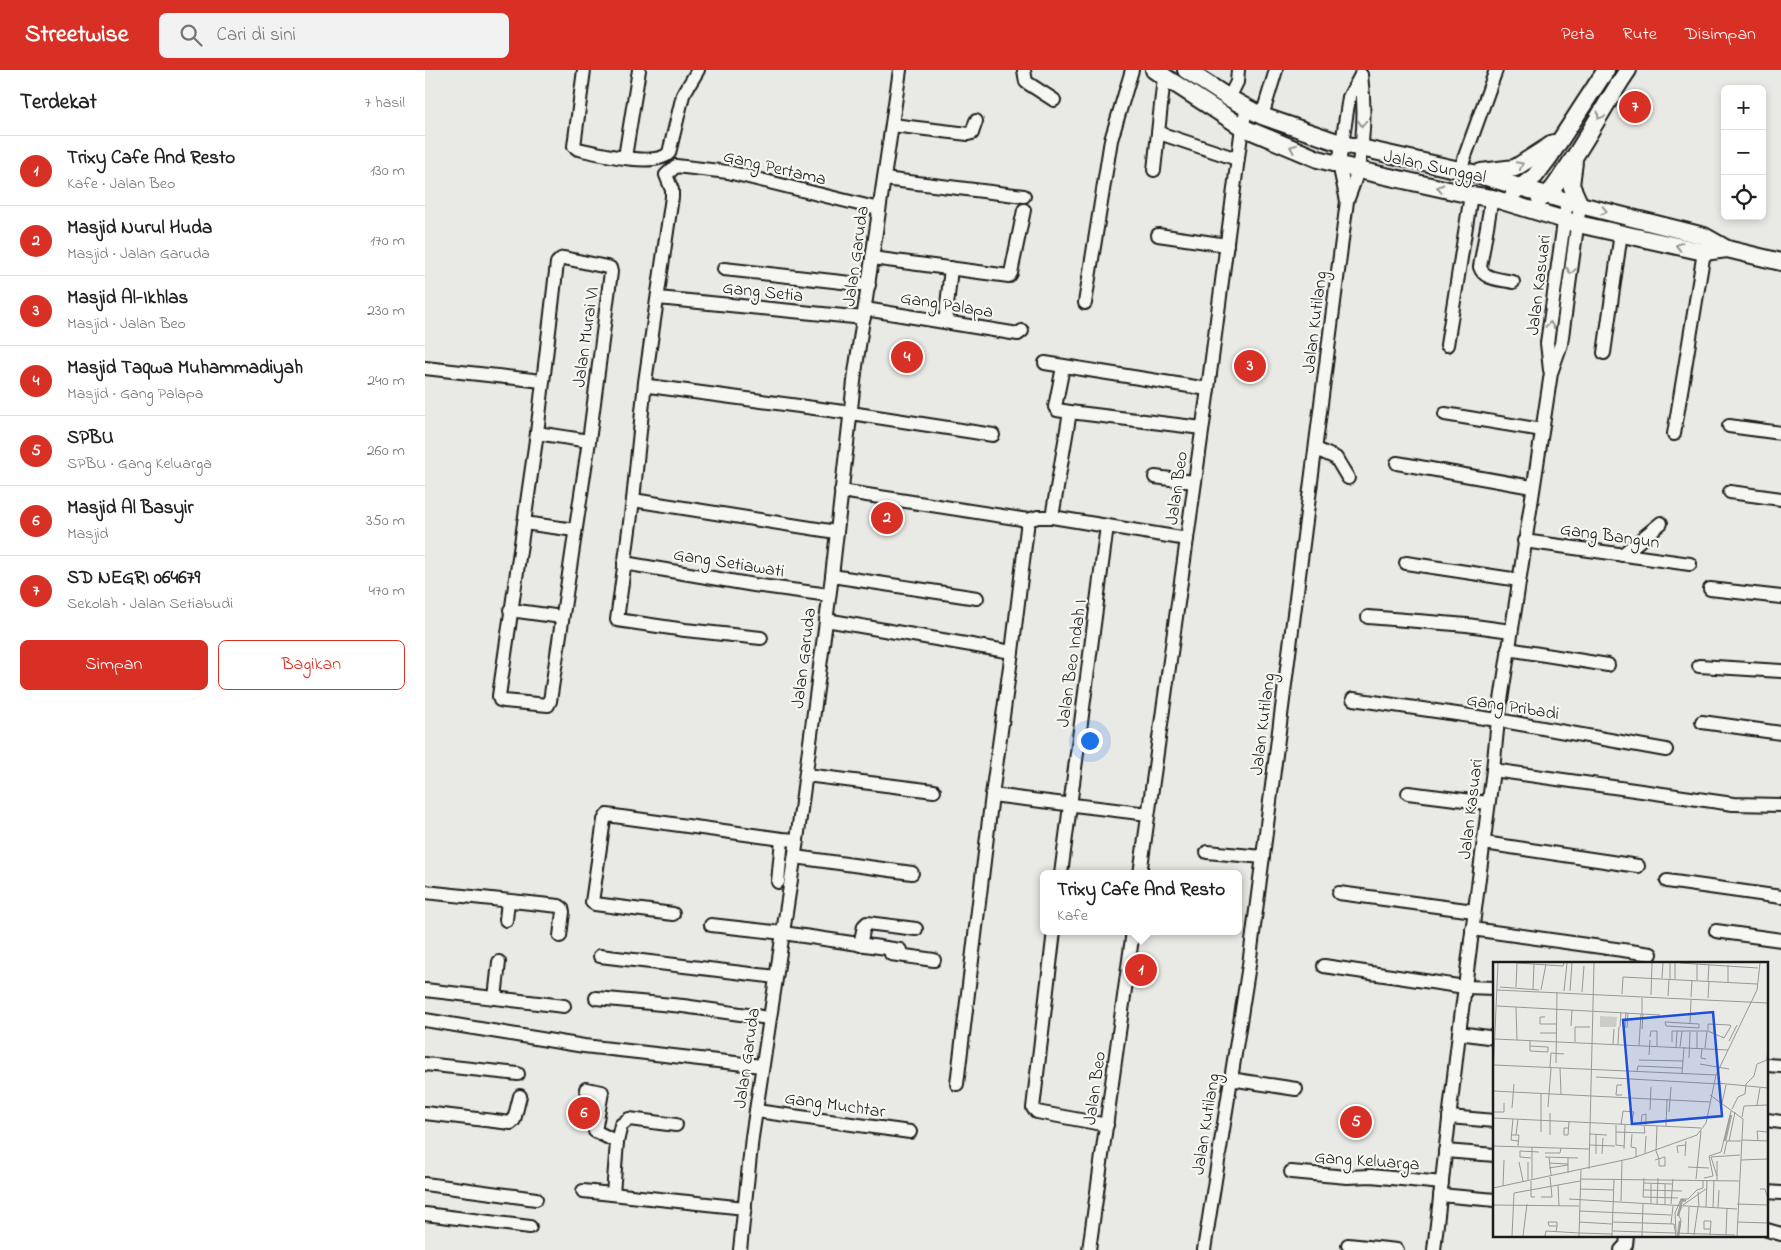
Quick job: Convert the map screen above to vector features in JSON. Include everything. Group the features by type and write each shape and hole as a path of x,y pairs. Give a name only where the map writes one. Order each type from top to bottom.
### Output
{"main road":[{"name":"Jalan Sunggal","path":"1186,70 1229,98 1255,112 1343,144 1466,172 1546,196 1704,236 1727,249"},
{"path":"1495,199 1520,188 1535,176 1605,70"},
{"path":"1521,207 1546,196 1554,188 1628,70"},
{"name":"Jalan Sunggal","path":"1159,74 1241,127 1318,158 1358,170 1495,199 1571,222 1703,252 1727,249 1781,262"},
{"path":"1466,172 1515,168 1562,137"},
{"path":"1574,203 1571,185 1575,157"}],"street":[{"path":"584,70 574,146 578,149 654,160 662,158 669,152 683,95 699,70"},
{"path":"625,157 639,70"},
{"name":"Jalan Garuda","path":"740,1250 762,1066 806,775 871,258 900,70"},
{"path":"1024,70 1026,82 1053,100"},
{"path":"1085,304 1111,140 1132,70"},
{"path":"1229,98 1237,82 1238,70"},
{"name":"Jalan Beo","path":"1141,870 1227,245 1241,127 1255,112 1276,70"},
{"path":"1466,172 1496,70"},
{"path":"1339,164 1349,97 1361,73"},
{"name":"Jalan Kutilang","path":"1205,1250 1249,965 1347,201 1358,170 1361,149 1363,98 1361,73"},
{"path":"1154,170 1159,133 1159,74"},
{"path":"892,126 969,134 972,133 976,121"},
{"path":"1159,133 1237,159"},
{"name":"Jalan Kutilang","path":"1339,164 1347,201"},
{"name":"Gang Pertama","path":"658,298 672,198 672,190 666,175 676,166 729,172 879,209"},
{"path":"884,179 1024,196"},
{"path":"1447,345 1471,195"},
{"path":"1495,199 1480,267 1485,276 1513,282"},
{"name":"Jalan Kasuari","path":"1434,1250 1498,720 1541,430 1551,373 1561,344 1574,203"},
{"path":"871,258 1009,276 1024,210"},
{"path":"1605,353 1621,233"},
{"path":"1158,235 1227,245"},
{"path":"1674,434 1703,252"},
{"name":"Jalan Murai VI","path":"564,258 610,268 589,441 550,704 548,705 503,702 499,696 537,433 558,261 564,258"},
{"path":"946,315 951,268"},
{"path":"724,269 869,284"},
{"path":"658,298 645,382 633,500 617,620 761,638"},
{"name":"Gang Setia","path":"658,298 865,313"},
{"name":"Gang Palapa","path":"865,313 1018,334 1022,331"},
{"path":"1045,363 1207,389"},
{"path":"1063,367 1055,406 1057,410 1202,428"},
{"path":"425,368 542,381"},
{"path":"649,386 851,413 993,435"},
{"path":"1052,517 1070,412"},
{"path":"1445,414 1541,430"},
{"path":"1729,426 1781,433"},
{"path":"537,433 589,441"},
{"path":"1316,449 1336,458 1348,478"},
{"path":"1397,462 1532,487"},
{"path":"1155,477 1194,482"},
{"path":"841,491 1028,520 1038,517 1052,517 1187,539"},
{"path":"1730,492 1781,499"},
{"path":"633,500 836,532"},
{"path":"957,1084 1028,520"},
{"path":"524,523 575,530"},
{"path":"1622,555 1661,523"},
{"name":"Jalan Beo Indah I","path":"1061,870 1107,526"},
{"name":"Gang Bangun","path":"1525,541 1690,564"},
{"path":"1406,562 1519,580"},
{"name":"Gang Setiawati","path":"624,563 754,585 829,595"},
{"path":"832,576 977,598"},
{"path":"1711,589 1781,597"},
{"path":"511,610 562,617"},
{"path":"1368,617 1467,625 1511,631"},
{"path":"826,620 1012,652"},
{"path":"1509,649 1608,665"},
{"path":"1699,666 1781,671"},
{"name":"Gang Pribadi","path":"1353,699 1498,720 1666,750"},
{"path":"1702,722 1781,733"},
{"path":"1493,770 1733,804 1781,805"},
{"path":"806,775 934,791"},
{"path":"1408,792 1488,803"},
{"path":"992,795 1069,806 1148,814"},
{"path":"673,914 595,904 592,902 604,820 607,814 797,840"},
{"path":"778,882 782,839"},
{"path":"1484,843 1638,866"},
{"path":"1207,852 1263,857"},
{"path":"795,857 912,873"},
{"path":"1667,880 1781,898"},
{"path":"425,892 561,907 563,912 560,936"},
{"path":"1339,892 1474,911"},
{"path":"506,920 508,901"},
{"path":"860,945 864,926 867,922 916,930"},
{"path":"711,926 934,960"},
{"path":"1472,929 1651,954"},
{"path":"1716,930 1781,940"},
{"path":"1054,935 1033,1108 1037,1112 1107,1125"},
{"name":"Jalan Beo","path":"1089,1250 1132,935"},
{"path":"782,937 900,950"},
{"path":"600,956 776,977"},
{"path":"495,998 499,962"},
{"path":"1324,966 1465,987 1493,988"},
{"path":"425,990 564,1006"},
{"path":"596,998 683,1006 769,1018"},
{"path":"425,1020 584,1046 762,1066"},
{"path":"1459,1033 1493,1038"},
{"path":"425,1064 518,1074"},
{"path":"1230,1079 1297,1089"},
{"path":"586,1089 603,1092 595,1131 617,1142"},
{"path":"425,1113 511,1123 514,1120 521,1096"},
{"name":"Gang Muchtar","path":"756,1111 910,1132"},
{"path":"1449,1117 1493,1121"},
{"path":"613,1194 617,1142 621,1125 629,1119 677,1125"},
{"path":"1445,1151 1493,1155"},
{"name":"Gang Keluarga","path":"1291,1172 1347,1177 1371,1176 1493,1200"},
{"path":"425,1184 536,1199"},
{"path":"583,1191 745,1208"},
{"path":"425,1214 530,1227"},
{"path":"1621,1250 1626,1245 1627,1238"},
{"path":"1348,1245 1397,1250"}],"place":[{"name":"SD NEGRI 064679","path":"1635,107"},
{"name":"Masjid Taqwa Muhammadiyah","path":"907,357"},
{"name":"Masjid Al-Ikhlas","path":"1250,366"},
{"name":"Masjid Nurul Huda","path":"887,518"},
{"name":"Trixy Cafe And Resto","path":"1141,970"},
{"name":"Masjid Al Basyir","path":"584,1113"},
{"name":"SPBU","path":"1356,1122"}]}
